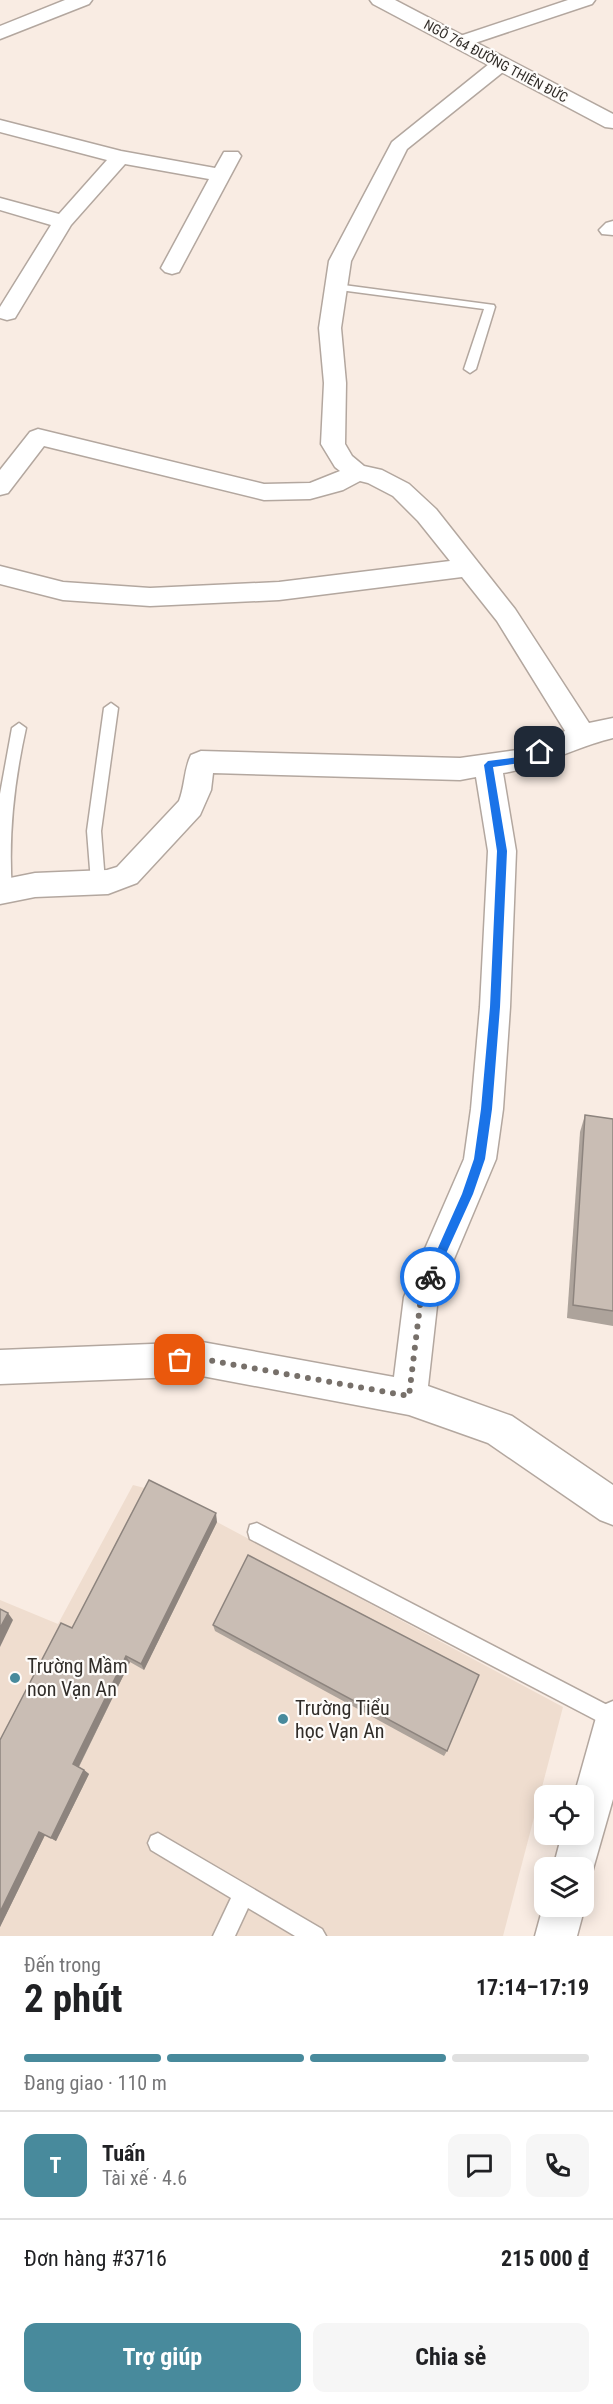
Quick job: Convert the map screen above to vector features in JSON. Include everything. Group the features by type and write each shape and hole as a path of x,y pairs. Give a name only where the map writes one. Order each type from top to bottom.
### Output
{"street":[{"path":"0,33 82,0"},
{"name":"NGÕ 764 ĐƯỜNG THIÊN ĐỨC","path":"380,0 613,122"},
{"path":"460,42 586,0"},
{"path":"501,64 399,146 340,261 330,328 335,383 333,444 343,461 357,473 374,476 401,490 426,515 470,567 506,615 582,735"},
{"path":"0,126 120,157 221,175"},
{"path":"172,268 231,156"},
{"path":"7,313 63,222 120,157"},
{"path":"0,204 63,222"},
{"path":"0,487 38,437 264,492 310,491 335,484 357,473"},
{"path":"0,575 63,591 150,597 279,591 470,567"},
{"path":"3,891 35,885 108,882 127,875 190,807 197,790 201,762 460,769 520,760 582,735 613,728"},
{"path":"409,1396 421,1297 467,1194 480,1159 487,1109 495,1007 502,851 488,765"},
{"path":"0,1367 202,1359 409,1396 499,1429 613,1506"},
{"path":"594,1792 613,1720"},
{"path":"556,1936 561,1917"}],"lane":[{"path":"336,287 490,307 470,369"},
{"path":"98,882 94,831 111,708"},
{"path":"3,891 0,863 1,830 10,764 20,728"},
{"path":"257,1532 613,1720"},
{"path":"158,1843 315,1936"},
{"path":"224,1936 244,1893"}],"shaded area":[{"name":"Trường Tiểu học Vạn An","path":"133,1485 152,1490 217,1522 563,1707 543,1785 534,1785 534,1818 503,1936 0,1936 0,1600 58,1624"}],"building":[{"path":"585,1115 613,1119 613,1311 573,1305"},
{"path":"149,1480 216,1513 141,1664 126,1656 73,1764 84,1770 51,1838 39,1832 0,1912 0,1740 61,1623 72,1628"},
{"path":"248,1555 479,1675 447,1751 213,1625"},
{"path":"0,1609 8,1613 0,1628"}],"way so far":[{"path":"180,1360 202,1359 409,1396 421,1297 430,1277"}],"place":[{"name":"Trường Mầm non Vạn An","path":"15,1678"},
{"name":"Trường Tiểu học Vạn An","path":"283,1719"}],"route":[{"path":"430,1277 480,1159 487,1109 495,1007 502,851 488,765 520,760 540,752"}]}
